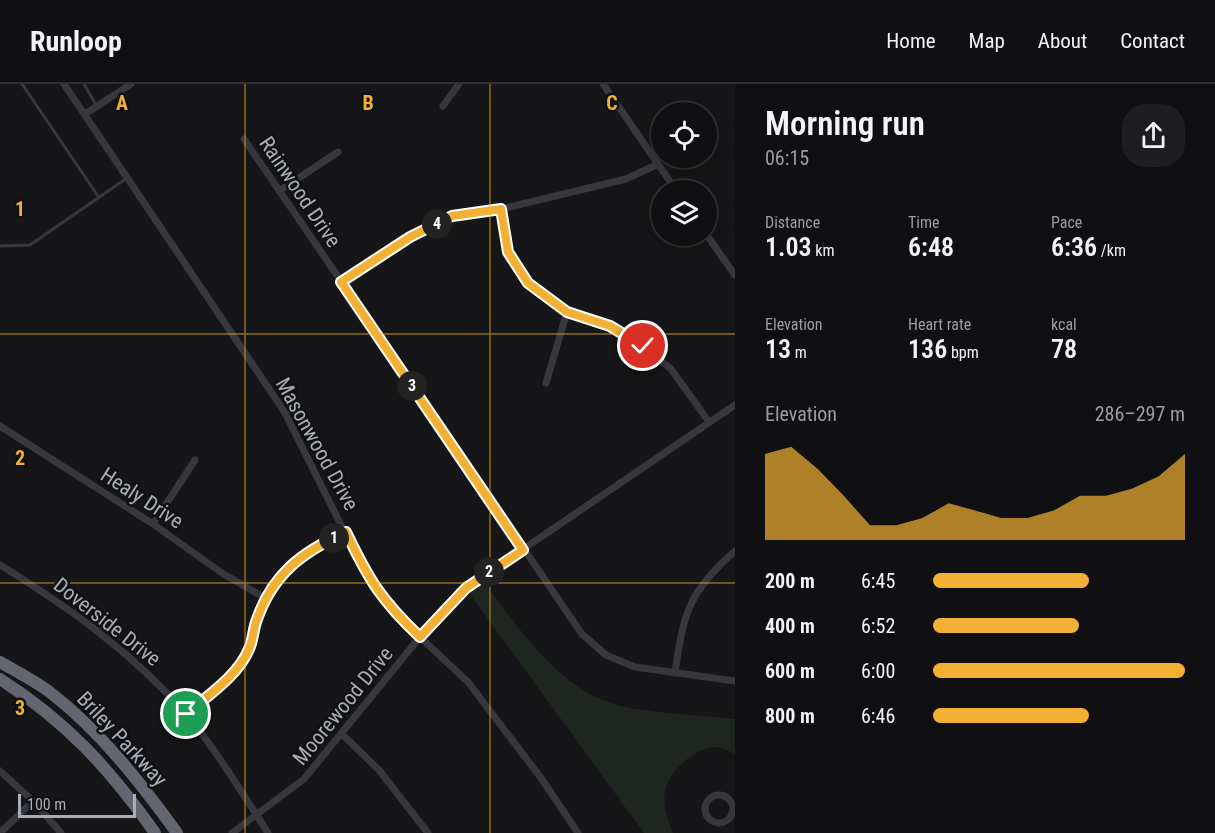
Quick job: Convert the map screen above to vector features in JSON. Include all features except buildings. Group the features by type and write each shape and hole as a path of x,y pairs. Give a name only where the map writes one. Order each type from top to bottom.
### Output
{"highway":[{"name":"Briley Parkway","path":"0,662 50,693 95,733 142,786 177,833"},
{"name":"Briley Parkway","path":"0,679 39,704 85,746 129,795 155,833"}],"street":[{"name":"Masonwood Drive","path":"64,84 284,411 369,581 390,609 468,682 541,778 578,833"},
{"path":"85,114 130,84"},
{"path":"443,106 459,84"},
{"path":"603,84 651,154"},
{"name":"Rainwood Drive","path":"244,139 582,634 606,655 634,667 735,681"},
{"path":"279,190 338,152"},
{"path":"341,282 410,237 452,216 501,209 626,179 651,167"},
{"path":"501,209 508,252 528,283 567,312 610,326 643,346 671,369 709,423"},
{"path":"714,246 735,275"},
{"path":"546,383 567,312"},
{"name":"Moorewood Drive","path":"232,833 258,816 304,779 343,735 420,637 466,588 735,405"},
{"name":"Healy Drive","path":"0,426 153,524 222,573 265,598"},
{"path":"153,524 195,460"},
{"path":"186,714 239,666 250,648 255,624 265,598 289,565 314,547 346,532"},
{"path":"675,673 682,623 698,589 735,551"},
{"name":"Doverside Drive","path":"0,565 57,600 99,631 145,671 186,714 268,833"},
{"path":"343,735 379,770 428,833"},
{"path":"0,771 33,801 61,833"},
{"path":"714,795 722,795 729,799 733,809 733,819 721,823 708,817 705,811 708,800 714,795"},
{"path":"0,833 33,801"}],"lane":[{"path":"22,84 98,196"},
{"path":"84,84 97,106"},
{"path":"0,246 30,245 84,210 98,196 128,178"}],"shaded area":[{"path":"484,582 546,660 584,691 630,708 735,719 735,754 720,747 710,747 694,754 673,773 666,788 665,805 673,833 644,833 469,593"}],"route":[{"path":"186,714 239,666 250,648 255,624 265,598 289,565 314,547 346,532 369,581 390,609 420,637 466,588 523,550 341,282 410,237 452,216 501,209 508,252 528,283 567,312 610,326 643,346"}]}
